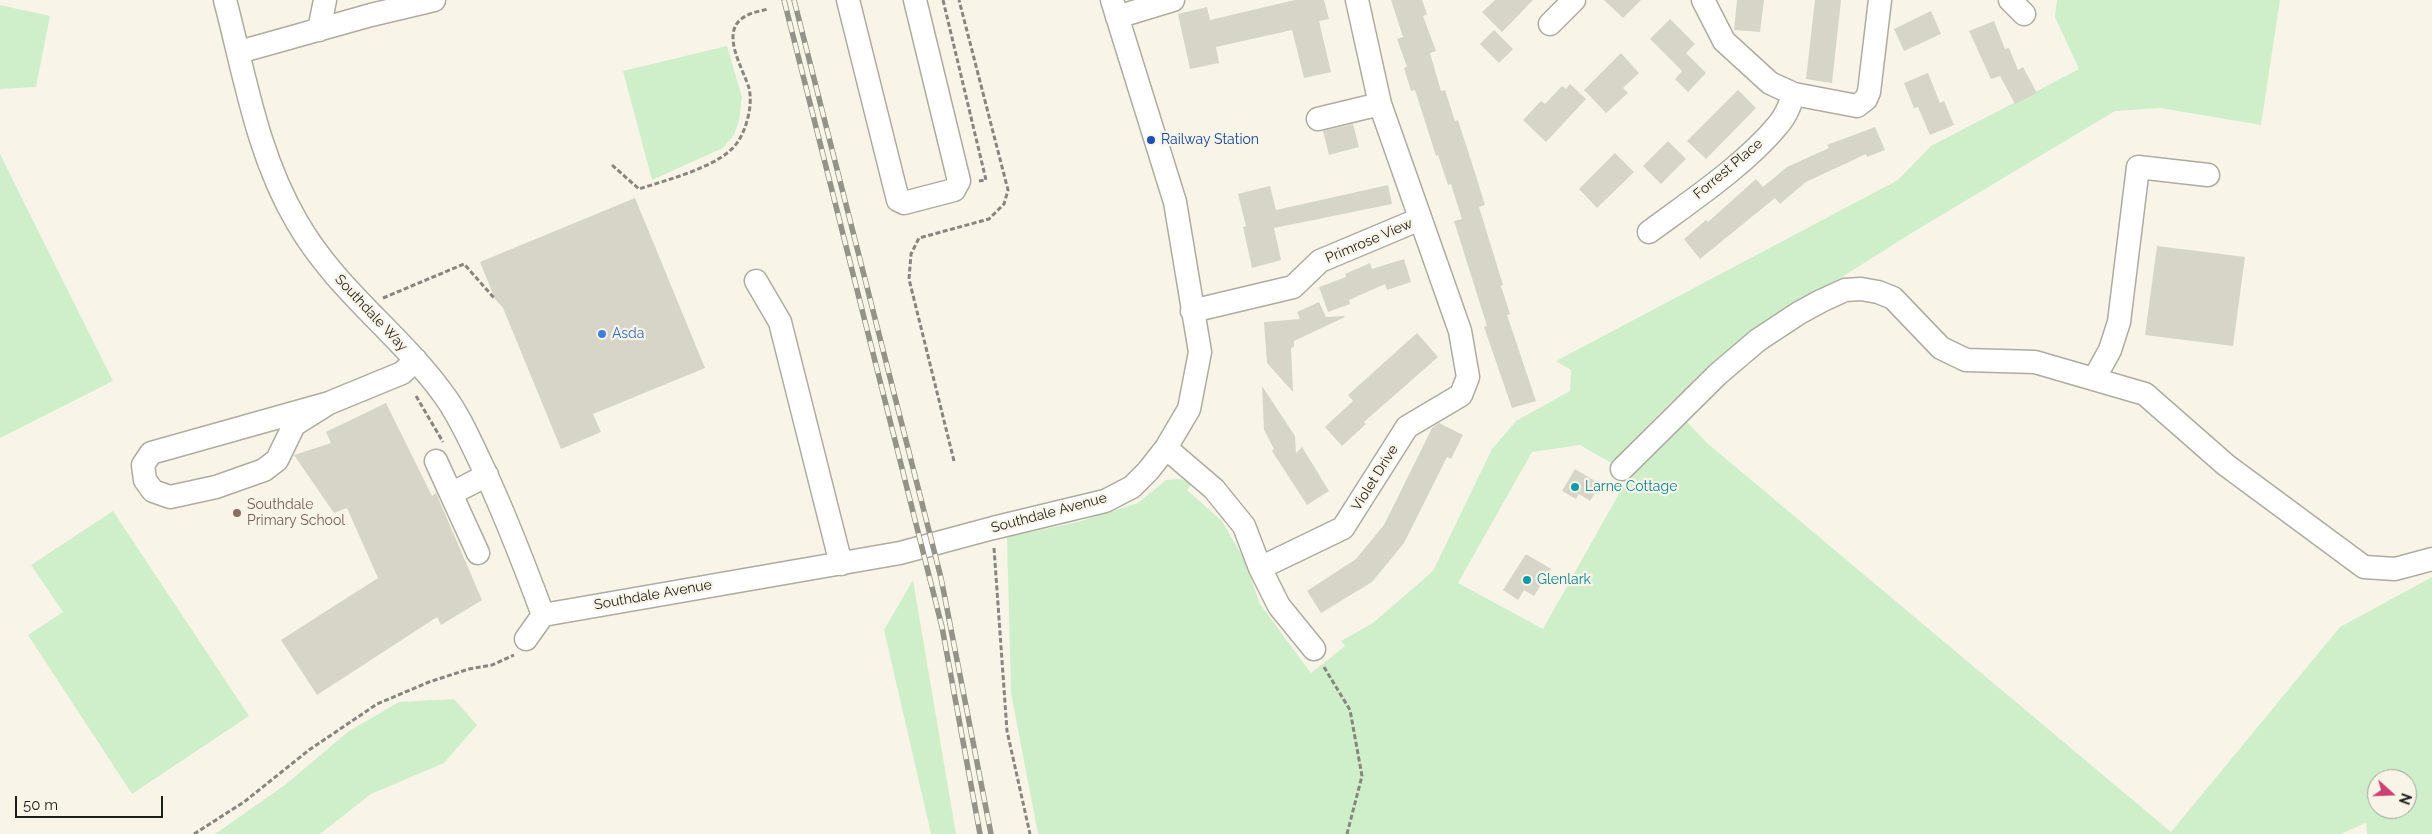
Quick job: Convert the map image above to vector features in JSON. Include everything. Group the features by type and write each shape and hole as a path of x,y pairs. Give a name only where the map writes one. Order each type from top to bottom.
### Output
{"street":[{"name":"Southdale Way","path":"226,0 259,136 276,182 297,223 333,273 362,306 409,367 444,395 460,420 510,527 543,615"},
{"path":"319,30 325,0"},
{"path":"848,0 898,200 904,203 954,190 959,181 915,0"},
{"path":"1114,9 1172,0"},
{"name":"Primrose View","path":"1192,311 1293,287 1320,261 1420,219 1380,104 1357,0"},
{"path":"1550,24 1574,0"},
{"path":"1703,0 1724,40 1734,52 1765,80 1794,94 1857,106 1866,99 1871,83 1880,0"},
{"path":"239,52 424,1"},
{"name":"Southdale Avenue","path":"543,615 908,551 1106,501 1132,487 1166,448 1189,409 1200,352 1175,202 1114,9"},
{"name":"Forrest Place","path":"1649,232 1724,175 1759,144 1778,124 1794,94"},
{"path":"1318,119 1380,104"},
{"path":"2094,379 2110,350 2119,322 2138,167 2208,176"},
{"name":"Violet Drive","path":"1260,568 1343,528 1407,427 1461,395 1468,376 1460,332 1420,219"},
{"path":"756,281 780,322 841,564"},
{"path":"1622,469 1718,374 1758,340 1799,313 1845,290 1861,289 1878,292 1893,298 1941,348 1966,360 2035,362 2144,394 2226,465 2364,567 2395,569 2432,559"},
{"path":"329,402 294,425 278,460 264,470 216,487 170,497 153,491 145,480 144,465 150,452 329,402 409,367"},
{"path":"1166,448 1214,489 1244,526 1260,568 1279,606 1314,649"},
{"path":"441,454 451,494 478,553"},
{"path":"451,494 487,475"},
{"path":"526,639 543,615"}],"path":[{"path":"943,0 986,180 956,186"},
{"path":"954,461 909,279 911,254 919,238 989,219 1004,204 1008,190 958,0"},
{"path":"612,165 639,189 670,179 721,158 737,143 748,118 749,90 733,44 735,27 745,16 768,9"},
{"path":"362,306 464,264 495,299"},
{"path":"409,367 441,454"},
{"path":"985,550 994,547 1007,731 1030,834"},
{"path":"194,834 244,802 309,750 377,704 429,682 469,669 492,665 514,655 526,639"},
{"path":"1314,649 1350,710 1362,776 1347,834"}],"green space":[{"path":"2057,0 2280,0 2261,125 2160,108 2115,111 1910,234 1749,336 1669,404 1611,463 1580,445 1532,452 1458,583 1543,629 1630,474 1685,420 1707,443 2171,832 2340,627 2432,577 2432,834 2367,834 2366,823 2340,834 1038,834 1011,693 1007,537 1078,522 1138,503 1166,480 1180,479 1192,484 1187,490 1222,521 1245,561 1260,604 1311,673 1345,646 1341,641 1373,623 1433,571 1492,449 1516,421 1570,391 1571,370 1556,361 1898,180 1931,146 2079,69 2055,17"},
{"path":"0,5 50,16 36,87 0,89"},
{"path":"727,46 742,97 739,121 734,135 723,148 652,180 623,71"},
{"path":"0,154 113,381 0,438"},
{"path":"113,511 249,716 132,794 28,635 63,612 31,565"},
{"path":"913,580 956,834 931,834 884,630"},
{"path":"454,699 477,725 444,763 371,794 320,834 215,834 285,785 349,731 399,702"}],"building":[{"path":"1295,0 1324,0 1329,19 1319,21 1331,72 1304,78 1292,30 1216,47 1219,63 1190,69 1178,14 1207,7 1210,20"},
{"path":"1391,0 1422,0 1427,14 1423,16 1436,51 1430,53 1441,91 1445,90 1455,121 1458,120 1485,205 1479,207 1503,285 1501,286 1510,314 1507,315 1536,401 1512,408 1484,327 1487,326 1454,221 1462,219 1451,184 1448,185 1438,155 1436,156 1415,90 1411,91 1404,68 1407,67 1397,39 1403,37"},
{"path":"1495,0 1533,0 1502,32 1482,12"},
{"path":"1604,0 1641,0 1623,18"},
{"path":"1737,0 1764,0 1760,32 1734,30"},
{"path":"1815,0 1841,0 1832,83 1806,79"},
{"path":"1931,11 1941,34 1904,51 1894,29"},
{"path":"1670,19 1695,44 1686,53 1706,73 1688,92 1675,79 1682,71 1650,39"},
{"path":"1994,21 2005,49 2009,48 2018,70 2023,67 2037,93 2015,104 2000,76 1991,79 1969,31"},
{"path":"1494,30 1513,49 1499,63 1480,44"},
{"path":"1621,53 1639,73 1623,88 1628,93 1606,113 1584,90"},
{"path":"1928,73 1940,103 1944,101 1954,125 1930,135 1918,107 1914,108 1904,83"},
{"path":"1570,84 1586,99 1546,142 1523,120 1541,101 1545,104 1562,86 1566,89"},
{"path":"1738,90 1756,108 1706,159 1687,141"},
{"path":"1353,124 1359,147 1329,155 1323,131"},
{"path":"1875,127 1885,150 1867,157 1866,154 1806,182 1780,204 1775,198 1700,259 1684,239 1706,220 1708,222 1756,179 1763,187 1787,167 1829,148 1827,145"},
{"path":"1668,141 1686,159 1661,184 1643,166"},
{"path":"1615,153 1634,172 1597,208 1579,189"},
{"path":"1388,185 1392,204 1274,228 1281,260 1252,268 1243,227 1246,226 1238,194 1270,186 1276,210"},
{"name":"Asda","path":"635,198 705,368 593,414 601,432 561,449 503,308 495,299 480,262"},
{"path":"2157,246 2245,257 2233,346 2145,335"},
{"path":"1404,259 1411,282 1387,290 1385,284 1349,300 1350,304 1328,312 1319,287 1346,277 1345,274 1370,263 1372,269"},
{"path":"1319,302 1326,317 1345,317 1294,341 1294,347 1291,348 1293,392 1267,363 1264,322 1300,319 1297,312"},
{"path":"1417,333 1438,357 1364,422 1366,424 1342,446 1325,427 1353,401 1348,395"},
{"path":"1262,386 1295,436 1296,453 1302,447 1329,491 1307,505 1272,451 1274,449 1264,430"},
{"path":"386,403 432,496 436,493 482,600 441,625 437,617 317,695 281,640 378,578 347,508 334,513 294,455 331,443 326,432"},
{"path":"1439,423 1463,435 1451,459 1447,457 1404,543 1372,582 1321,613 1307,591 1356,559 1384,525 1432,428"},
{"name":"Larne Cottage","path":"1575,469 1600,484 1590,501 1579,494 1576,499 1562,491"},
{"name":"Glenlark","path":"1526,554 1551,569 1534,596 1524,590 1518,600 1503,590"}],"railway":[{"path":"784,0 942,627 980,834"},
{"path":"794,0 941,578 991,834"}],"place":[{"name":"Railway Station","path":"1151,140"},
{"name":"Asda","path":"602,334"},
{"name":"Larne Cottage","path":"1575,487"},
{"name":"Southdale Primary School","path":"237,513"},
{"name":"Glenlark","path":"1527,580"}]}
